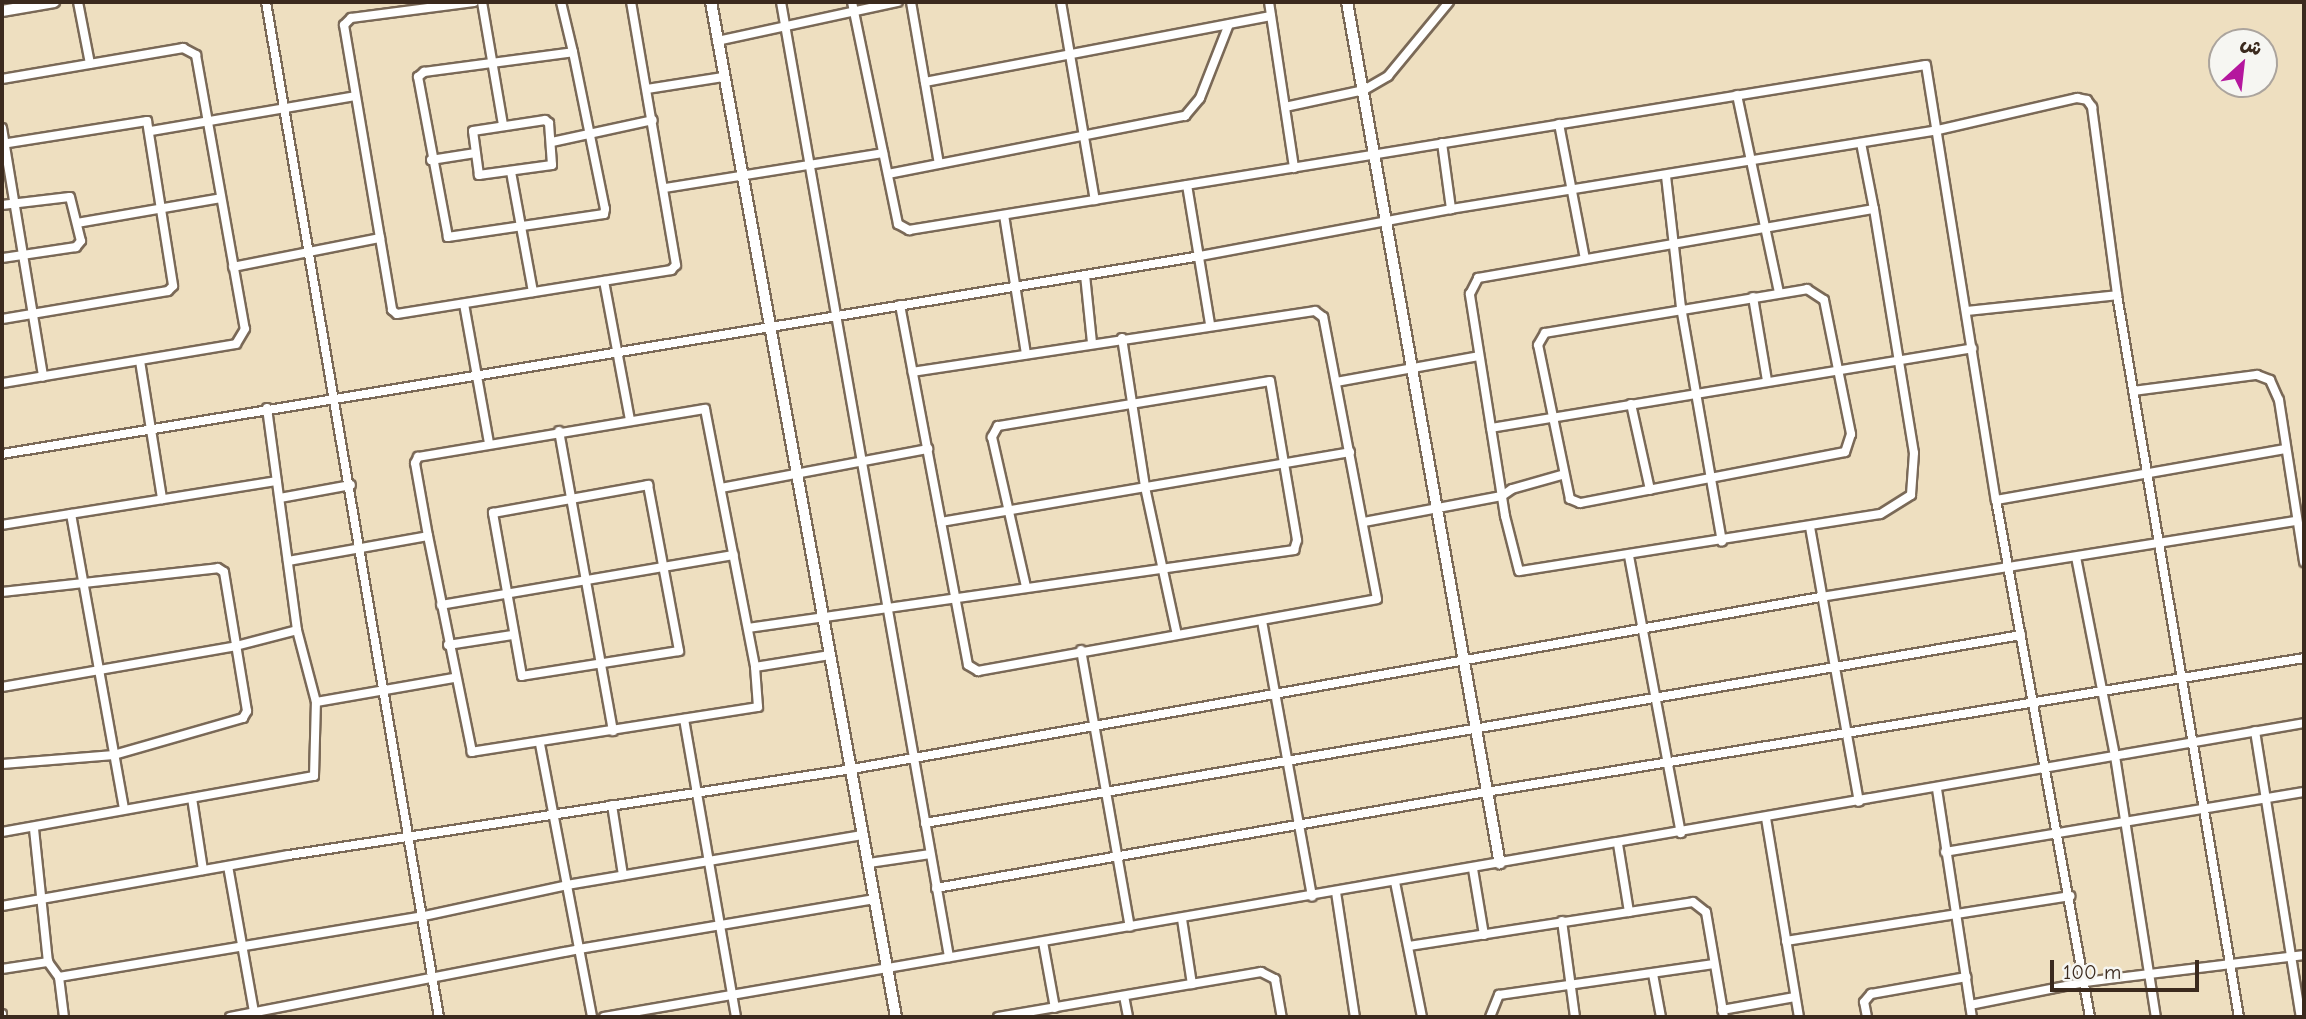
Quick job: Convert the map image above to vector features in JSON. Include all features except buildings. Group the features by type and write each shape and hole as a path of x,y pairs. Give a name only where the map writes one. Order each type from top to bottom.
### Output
{"street":[{"path":"2,11 54,2"},
{"path":"78,2 90,64"},
{"path":"266,2 351,485 439,1017"},
{"path":"474,2 413,6 346,20 355,96 392,310 397,314 671,270 677,265 631,2"},
{"path":"482,2 503,125"},
{"path":"561,2 573,52 590,134 604,214 448,237 418,77 424,72 573,52"},
{"path":"711,2 896,1017"},
{"path":"781,2 949,957"},
{"path":"717,41 853,6 898,2"},
{"path":"911,2 939,164"},
{"path":"1061,2 1095,200"},
{"path":"1269,2 1294,168"},
{"path":"1347,2 1474,731 1500,864"},
{"path":"1285,107 1364,90 1388,76 1409,55 1449,2"},
{"path":"853,6 883,153 903,228 1004,215 1922,65 1930,73 1996,500 2090,1017"},
{"path":"925,82 1069,52 1271,16"},
{"path":"888,174 1185,116 1200,98 1229,24"},
{"path":"2,79 190,49 196,55 245,329 236,344 2,383"},
{"path":"648,89 723,77"},
{"path":"1737,95 1748,161 1779,292"},
{"path":"151,131 355,96"},
{"path":"2,454 335,396 1200,257 1451,209 1938,130 2077,98 2087,100 2092,107 2117,295 2239,1017"},
{"path":"545,120 552,142 552,165 479,175 473,131 503,125 545,120"},
{"path":"552,142 653,120"},
{"path":"2,319 171,289 151,131 144,121 3,144"},
{"path":"1559,124 1568,190 1585,258"},
{"path":"2,128 43,377"},
{"path":"1861,142 1874,209 1914,453 1911,495 1889,511 1810,527 1519,572 1502,496 1470,295 1478,278 1874,209"},
{"path":"1442,143 1451,209"},
{"path":"432,160 475,153"},
{"path":"665,188 742,179 883,153"},
{"path":"511,172 533,292"},
{"path":"1666,176 1681,307 1721,541"},
{"path":"1187,185 1210,324"},
{"path":"2,205 70,197 78,223 79,246 2,258"},
{"path":"78,223 221,198"},
{"path":"1004,215 1026,354"},
{"path":"233,267 380,238"},
{"path":"1085,275 1092,343"},
{"path":"604,281 631,420"},
{"path":"1807,289 1824,300 1834,368 1851,434 1845,452 1574,503 1562,475 1538,345 1545,333 1681,307 1779,292 1807,289"},
{"path":"1966,311 2117,295"},
{"path":"1754,297 1767,381"},
{"path":"464,304 489,443"},
{"path":"900,306 912,372 956,598 965,659 978,671 1080,650 1374,603 1378,594 1323,317 1315,311 1210,324 912,372"},
{"path":"1122,338 1145,487 1177,635"},
{"path":"1491,428 1834,368 1972,348"},
{"path":"1336,382 1479,356"},
{"path":"140,361 162,499"},
{"path":"2133,391 2264,377 2276,387 2304,562"},
{"path":"748,628 1294,550 1297,540 1270,381 1132,401 998,426 992,437 1026,587"},
{"path":"1631,404 1650,490"},
{"path":"2,832 34,829 124,809 311,780 316,771 316,702 297,630 267,408"},
{"path":"704,408 748,628 758,706 540,744 472,752 454,678 415,463 418,457 559,431 704,408"},
{"path":"559,431 599,666 613,731"},
{"path":"721,488 928,449"},
{"path":"1996,500 2286,449"},
{"path":"941,522 1350,452"},
{"path":"1364,522 1502,496 1512,489 1562,475"},
{"path":"2,524 277,481"},
{"path":"280,498 351,485"},
{"path":"648,485 679,650 599,666 525,677 519,674 493,513 570,496 648,485"},
{"path":"71,513 124,809"},
{"path":"2,906 410,836 852,769 1274,693 1642,631 1821,597 2296,522"},
{"path":"1810,527 1859,802"},
{"path":"288,561 428,536"},
{"path":"441,605 734,555"},
{"path":"1629,556 1681,833"},
{"path":"2076,557 2115,756 2123,821 2156,1017"},
{"path":"2,593 83,581 218,568 224,572 245,715 114,755 2,764"},
{"path":"1262,621 1312,897"},
{"path":"2,687 236,646 297,630"},
{"path":"448,645 512,635"},
{"path":"925,823 1474,731 2021,635"},
{"path":"1080,650 1130,928"},
{"path":"755,667 830,655"},
{"path":"936,888 1486,792 2034,700 2304,658"},
{"path":"316,702 454,678"},
{"path":"684,719 706,861 736,1017"},
{"path":"604,1017 1937,789 2304,723"},
{"path":"2255,731 2263,798 2301,1017"},
{"path":"540,744 592,1017"},
{"path":"1937,789 1972,1017"},
{"path":"1945,852 2304,792"},
{"path":"192,798 203,870"},
{"path":"612,806 623,875"},
{"path":"1766,818 1799,1017"},
{"path":"34,829 48,962 59,977 64,1017"},
{"path":"59,977 424,916 566,885 864,835"},
{"path":"1618,844 1629,912"},
{"path":"869,863 930,854"},
{"path":"228,866 255,1015"},
{"path":"1473,869 1484,935"},
{"path":"1395,882 1422,1017"},
{"path":"1336,892 1355,1017"},
{"path":"1786,941 2070,897"},
{"path":"230,1017 255,1015 579,949 875,899"},
{"path":"1409,946 1693,902 1702,905 1723,1013 1796,997"},
{"path":"1182,919 1192,984"},
{"path":"1562,921 1575,1017"},
{"path":"1043,943 1055,1008"},
{"path":"1970,1005 2085,982 2304,955"},
{"path":"2,969 48,962"},
{"path":"1490,1017 1499,995 1714,964"},
{"path":"998,1017 1192,984 1269,974 1275,979 1282,1017"},
{"path":"1653,974 1661,1017"},
{"path":"1867,1017 1864,1002 1871,994 1966,977"},
{"path":"1124,996 1128,1017"}]}
